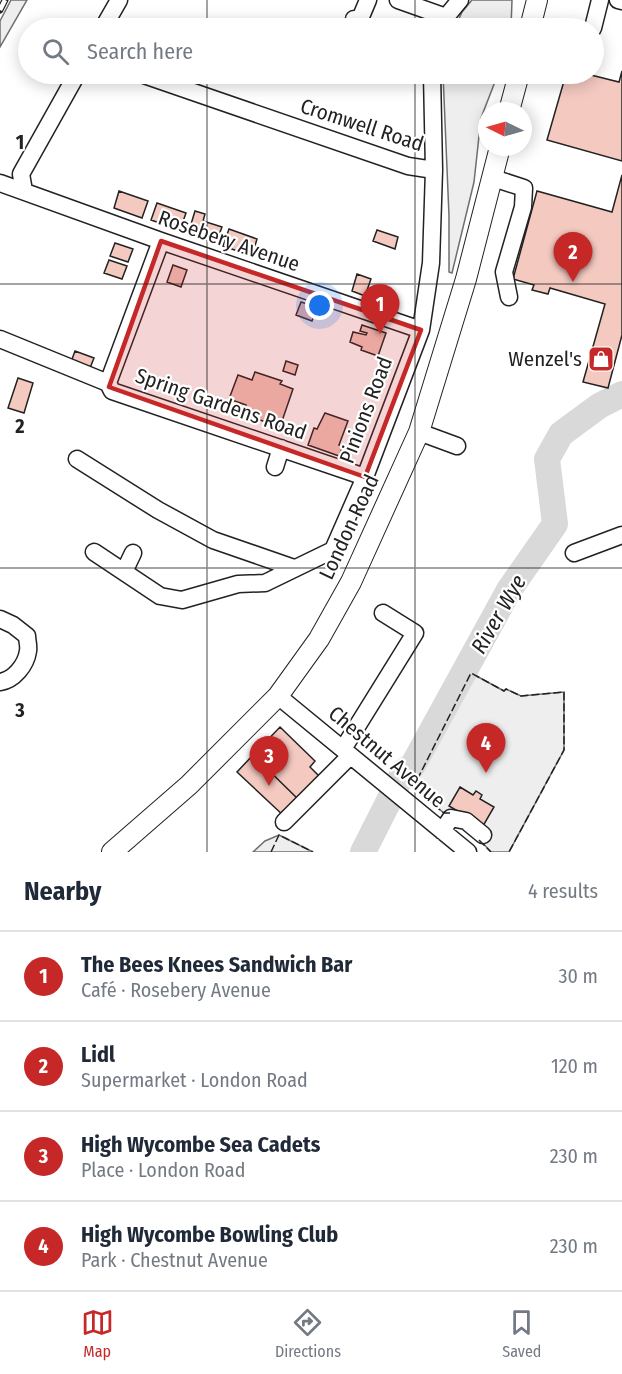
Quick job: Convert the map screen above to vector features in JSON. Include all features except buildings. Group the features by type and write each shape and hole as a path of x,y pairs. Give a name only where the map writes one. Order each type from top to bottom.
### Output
{"main road":[{"path":"532,18 537,0"},
{"path":"511,102 516,84"},
{"name":"London Road","path":"112,852 189,785 278,696 319,639 358,567 419,432 466,279 498,156"}],"street":[{"path":"109,18 119,0"},
{"path":"360,18 368,0"},
{"path":"398,0 434,18"},
{"path":"447,18 460,0"},
{"path":"596,18 600,0"},
{"path":"618,0 622,1"},
{"path":"24,191 21,174 71,84"},
{"name":"Cromwell Road","path":"170,84 408,166 434,170"},
{"name":"Pinions Road","path":"333,550 421,330 431,263 434,170 432,84"},
{"path":"493,178 524,188 523,207 504,272 509,297"},
{"name":"Rosebery Avenue","path":"0,183 421,330"},
{"name":"Spring Gardens Road","path":"161,241 108,383 112,390 364,477"},
{"path":"0,339 108,383"},
{"path":"419,432 458,446"},
{"path":"275,467 281,448"},
{"path":"77,459 158,510 213,540 294,568"},
{"path":"574,553 622,535"},
{"path":"94,552 160,596 182,600 238,584 265,583 333,550 358,567"},
{"path":"124,572 133,553"},
{"path":"284,822 347,752 415,633 383,613"},
{"path":"0,619 13,625 27,636 28,651 21,668 9,681 0,682"},
{"name":"Chestnut Avenue","path":"278,696 468,852"},
{"path":"442,831 451,818 466,821 483,835"}],"highlighted area":[{"path":"161,241 421,330 365,477 109,387"}],"shaded area":[{"path":"11,0 27,0 0,47 0,21"},
{"path":"472,0 512,0 511,18 459,18"},
{"path":"443,84 494,84 487,102 478,102 478,145 474,182 452,273 449,272"},
{"path":"471,673 504,691 506,689 521,696 564,692 564,750 509,852 491,852 456,814 444,813 413,788"},
{"path":"279,835 313,852 253,852 265,841"}],"waterway":[{"name":"River Wye","path":"363,852 404,771 413,765 509,590 555,524 547,459 561,434 599,406 622,394"}],"railway":[{"path":"0,10 5,0"}],"fence":[{"path":"450,813 444,813 413,788 471,673 504,691 506,689 521,696 564,692 564,750 509,852"},
{"path":"271,852 279,835 313,852"},
{"path":"479,840 491,852"}],"place":[{"name":"Lidl","path":"573,282"},
{"name":"The Bees Knees Sandwich Bar","path":"380,334"},
{"name":"Wenzel's","path":"601,359"},
{"name":"High Wycombe Bowling Club","path":"486,773"},
{"name":"High Wycombe Sea Cadets","path":"269,786"}]}
